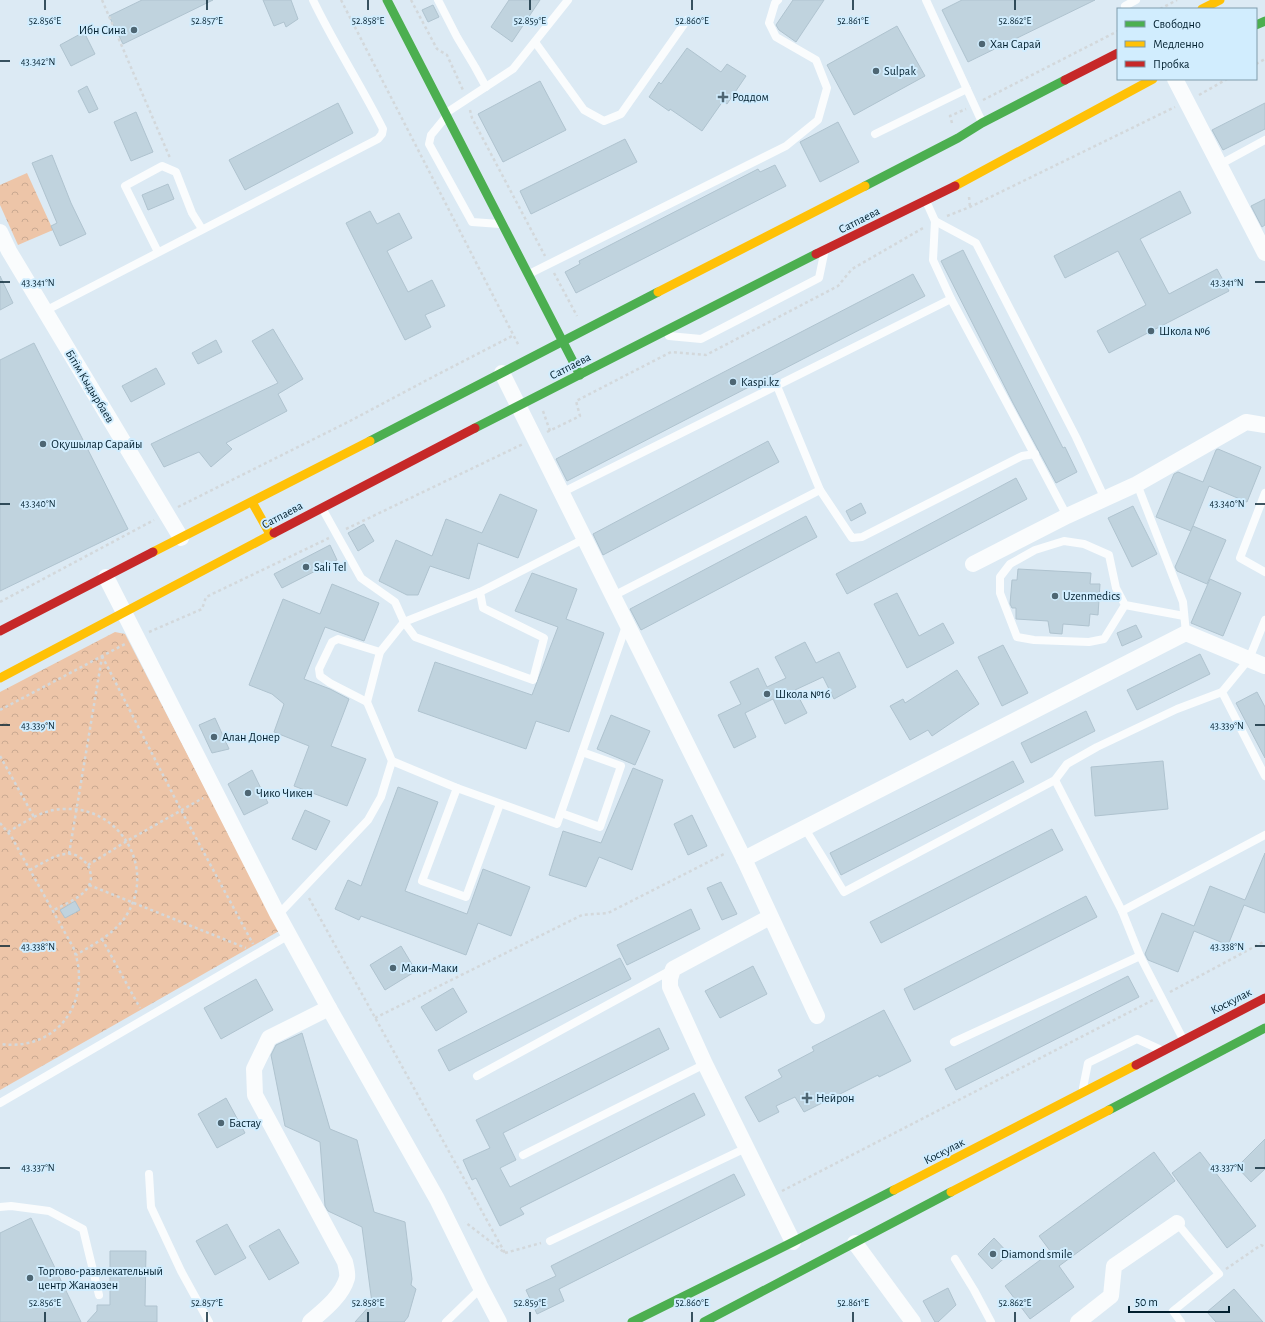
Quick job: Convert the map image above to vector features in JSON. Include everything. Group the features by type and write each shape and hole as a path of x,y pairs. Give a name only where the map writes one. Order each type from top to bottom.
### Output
{"street":[{"path":"387,0 580,375"},
{"path":"1204,8 1220,0"},
{"name":"Сатпаева","path":"0,631 564,342 958,138 982,123 1117,54"},
{"name":"Сатпаева","path":"0,678 322,507 825,250 968,179 1151,80"},
{"path":"1176,80 1265,253"},
{"name":"Бiтiм Кыдырбаев","path":"0,232 5,250 45,311 181,538"},
{"path":"502,373 741,853 817,1016"},
{"path":"973,564 1067,516 1137,484 1246,422 1265,425"},
{"path":"252,502 270,534"},
{"path":"106,577 278,916 437,1199 499,1322"},
{"path":"741,853 804,827 1186,633 1265,666"},
{"path":"770,917 673,969 670,979 670,987 705,1064 793,1242"},
{"name":"Коскулак","path":"632,1322 793,1242 840,1222 1082,1092 1265,998"},
{"path":"310,1322 322,1312 341,1290 347,1276 345,1262 255,1095 254,1069 269,1038 329,1008"},
{"path":"704,1322 853,1240 1265,1028"},
{"path":"1079,1322 1111,1296 1114,1266 1177,1223"},
{"path":"853,1240 914,1322"}],"lane":[{"path":"45,311 378,139 382,134 383,129 313,0"},
{"path":"440,0 456,37 486,87"},
{"path":"503,224 472,222 429,144 431,135 446,115 513,69 568,0"},
{"path":"529,274 786,146 818,120 827,88 816,60 776,37 769,23 778,0"},
{"path":"926,0 982,123"},
{"path":"1125,6 1136,0"},
{"path":"535,42 584,110 604,121 622,114 687,20"},
{"path":"875,134 967,90"},
{"path":"1219,165 1265,140"},
{"path":"158,252 125,186 162,166 176,172 192,213 202,229"},
{"path":"925,200 935,221 933,260 951,299 1067,516"},
{"path":"935,221 976,243 1073,430 1104,499"},
{"path":"659,335 701,339 819,278 825,250"},
{"path":"561,492 951,299"},
{"path":"777,386 820,490 852,538 862,537 1022,456 1035,454"},
{"path":"1137,484 1183,602 1186,633"},
{"path":"613,596 820,490"},
{"path":"1265,493 1240,558 1265,572"},
{"path":"322,507 361,578 395,602 404,622 414,637 533,680 544,638 483,608 480,592"},
{"path":"278,916 368,820 381,797 392,760 367,702 380,652 404,622 480,592 584,539"},
{"path":"1125,604 1104,639 1089,642 1034,640 1017,637 1000,593 1000,577 1010,564 1035,550 1064,541 1084,544 1109,555 1116,588 1125,604 1184,616"},
{"path":"804,827 844,892 1055,780 1067,764 1097,747 1177,709 1222,692 1249,659 1265,620"},
{"path":"392,760 456,788 556,824 627,624"},
{"path":"367,702 330,683 320,676 319,669 332,642 338,639 380,652"},
{"path":"1222,692 1265,776"},
{"path":"561,813 600,827 622,766 582,752"},
{"path":"1055,780 1122,911 1140,956 1183,1039"},
{"path":"456,788 422,881 466,897 500,804"},
{"path":"1122,911 1265,834"},
{"path":"0,1103 289,935"},
{"path":"954,1042 1140,956"},
{"path":"477,1076 673,969"},
{"path":"1082,1092 1088,1063 1137,1039 1162,1050"},
{"path":"523,1155 705,1064"},
{"path":"550,1241 746,1148"},
{"path":"149,1174 151,1206 181,1271 209,1322"},
{"path":"0,1207 11,1206 49,1210 83,1229 99,1295"},
{"path":"1177,1223 1219,1274 1173,1311 1181,1322"},
{"path":"955,1259 991,1322"},
{"path":"446,1322 481,1288"}],"path":[{"path":"102,0 176,172"},
{"path":"341,0 526,361"},
{"path":"411,0 437,48 447,55 468,99 472,118 585,330"},
{"path":"1162,8 1177,0"},
{"path":"0,710 137,638 202,609 206,597 580,416 576,401 671,352 706,355 838,286 852,269 935,221 970,207 1187,102 1226,80"},
{"path":"0,602 166,514 350,421 514,335"},
{"path":"538,396 550,431"},
{"path":"69,854 102,656"},
{"path":"102,656 181,810 258,953"},
{"path":"0,756 34,817"},
{"path":"88,865 127,841 215,792"},
{"path":"8,832 34,817 52,810 77,809 104,818 113,825 127,841 134,856 137,873 137,884 133,902 126,916 111,933 76,955"},
{"path":"0,823 8,832 30,870 76,955 79,970 78,993 74,1004 69,1014 53,1032 32,1042 20,1044 0,1044"},
{"path":"375,1018 582,916 608,913 741,853"},
{"path":"30,870 58,856 69,854 74,854 81,858 88,865 91,877 85,892 52,911"},
{"path":"89,885 258,953"},
{"path":"304,889 505,1253"},
{"path":"102,939 140,1008"},
{"path":"770,1197 1265,941"},
{"path":"461,1219 505,1253"},
{"path":"505,1253 550,1241"},
{"path":"1219,1274 1261,1245 1265,1246"}],"green space":[{"path":"27,173 53,230 18,245 0,205 0,185"},
{"path":"115,632 125,634 279,931 0,1090 0,692"}],"building":[{"name":"Ибн Сина","path":"142,0 213,0 123,44 109,16"},
{"path":"263,0 291,0 298,19 286,27 284,22 274,26"},
{"path":"509,0 540,0 512,42 491,27"},
{"path":"793,0 824,0 796,42 779,30 776,25"},
{"name":"Хан Сарай","path":"962,0 1095,0 968,62 942,10"},
{"path":"433,5 439,17 428,22 422,10"},
{"name":"Sulpak","path":"897,26 925,76 854,115 827,65"},
{"path":"84,32 95,54 71,66 60,45"},
{"path":"687,48 721,72 727,64 746,76 727,104 723,101 702,131 670,109 669,111 649,97 659,82 661,84"},
{"path":"540,81 566,130 503,162 478,114"},
{"path":"87,86 98,109 89,113 78,91"},
{"path":"338,103 353,133 245,190 229,160"},
{"path":"1265,103 1265,129 1223,150 1212,130"},
{"path":"136,112 153,152 131,161 114,122"},
{"path":"838,122 859,162 820,182 800,142"},
{"path":"625,139 637,162 531,214 520,191"},
{"path":"52,155 71,203 86,234 60,246 51,226 57,223 32,163"},
{"path":"775,165 786,186 576,293 565,272 580,264 579,261 758,169 760,172"},
{"path":"168,184 174,199 148,210 142,195"},
{"path":"1180,191 1191,213 1140,239 1169,294 1217,269 1229,291 1109,353 1097,331 1146,305 1118,251 1065,278 1054,256"},
{"path":"1265,199 1265,225 1262,227 1251,206"},
{"path":"370,211 377,224 399,213 412,238 387,251 408,292 432,280 445,306 425,315 431,327 405,340 346,223"},
{"path":"963,250 1063,448 1065,447 1077,472 1056,483 1013,403 941,261"},
{"path":"913,274 925,296 567,481 556,459"},
{"path":"0,276 13,303 0,310"},
{"path":"273,329 303,379 278,394 287,411 226,443 232,449 211,467 199,452 164,467 151,444 278,383 252,341"},
{"path":"216,340 222,352 198,364 192,353"},
{"name":"Оқушылар Сарайы","path":"34,343 128,529 0,591 0,360"},
{"path":"156,368 165,384 131,402 122,386"},
{"path":"768,441 779,462 603,555 593,534"},
{"path":"1218,449 1261,467 1247,502 1209,486 1191,531 1156,517 1174,474 1178,472 1203,482 1216,450"},
{"path":"1016,478 1027,499 847,594 836,574"},
{"path":"500,494 537,510 518,558 478,543 469,579 430,566 418,595 407,595 379,581 396,540 432,556 446,519 482,533"},
{"path":"861,503 866,513 851,521 846,511"},
{"path":"1133,506 1157,554 1132,567 1108,518"},
{"path":"806,516 817,537 641,630 630,609"},
{"path":"364,524 374,541 358,551 348,533"},
{"path":"1193,526 1226,540 1207,584 1177,571 1175,567"},
{"name":"Sali Tel","path":"330,545 337,560 282,588 274,574"},
{"name":"Uzenmedics","path":"1018,569 1091,573 1090,584 1100,584 1098,615 1090,614 1089,626 1063,624 1062,634 1050,633 1048,621 1016,619 1016,608 1012,608 1010,604 1012,580 1017,580"},
{"path":"532,573 577,589 566,619 604,633 569,732 536,721 526,749 418,711 435,662 532,695 558,627 515,611"},
{"path":"1210,579 1241,593 1223,636 1191,623"},
{"path":"332,584 379,603 364,641 325,627 304,679 330,689 349,699 331,746 366,759 347,806 294,786 309,746 274,732 284,704 272,694 249,685 283,599 320,614"},
{"path":"897,593 919,636 943,623 954,643 907,668 874,604"},
{"path":"1136,625 1142,637 1122,646 1117,633"},
{"name":"Школа №16","path":"805,642 816,663 839,652 856,687 834,699 823,677 795,690 807,713 785,724 773,699 745,713 756,737 734,748 718,715 741,704 730,682 758,668 767,687 786,678 775,657"},
{"path":"1003,645 1028,693 1002,706 978,657"},
{"path":"1200,654 1210,674 1137,710 1127,690"},
{"path":"957,670 979,704 932,736 928,730 910,740 890,706 903,699 905,703"},
{"path":"1257,692 1265,707 1265,758 1236,703"},
{"path":"1086,711 1095,731 1031,763 1021,743"},
{"path":"611,715 650,731 635,765 597,749"},
{"name":"Алан Донер","path":"215,718 229,749 212,753 199,725"},
{"path":"1013,761 1024,782 841,875 830,853"},
{"path":"1163,761 1168,809 1095,816 1091,767"},
{"path":"633,768 663,780 632,870 599,857 586,887 549,875 563,831 601,843"},
{"name":"Чико Чикен","path":"252,770 268,803 244,815 228,784"},
{"path":"398,787 438,802 405,891 467,914 483,869 530,887 511,936 478,923 466,955 361,916 359,920 335,909 348,880 361,886"},
{"path":"305,810 330,821 316,850 292,839"},
{"path":"692,815 707,846 688,855 674,824"},
{"path":"1052,829 1063,850 881,943 870,922"},
{"path":"1265,853 1265,913 1244,905 1228,945 1194,931 1178,972 1148,960 1145,954 1162,913 1194,926 1210,886 1245,900"},
{"path":"721,882 737,914 722,920 707,888"},
{"path":"1086,896 1097,917 914,1010 904,989"},
{"path":"75,901 80,910 65,918 60,910"},
{"path":"691,909 700,929 627,965 617,945"},
{"name":"Маки-Маки","path":"401,946 416,971 385,990 370,965"},
{"path":"620,958 631,979 449,1071 438,1050"},
{"path":"753,966 767,994 720,1018 705,991"},
{"path":"1128,976 1139,997 956,1090 945,1069"},
{"path":"256,979 273,1010 221,1039 204,1008"},
{"path":"453,988 467,1012 436,1031 421,1007"},
{"path":"884,1010 911,1061 879,1077 878,1075 804,1112 795,1097 776,1106 779,1112 759,1122 745,1097 782,1077 778,1070 814,1051 812,1047"},
{"path":"659,1028 669,1049 503,1133 516,1160 500,1168 510,1187 694,1093 705,1115 520,1208 524,1214 500,1226 476,1178 472,1180 463,1160 490,1148 476,1120"},
{"path":"302,1033 330,1129 357,1140 374,1212 405,1222 412,1279 411,1285 416,1289 408,1317 404,1322 355,1322 372,1303 362,1227 328,1211 325,1206 320,1142 285,1126 271,1055 276,1045"},
{"name":"Бастау","path":"226,1098 245,1133 217,1148 198,1114"},
{"path":"1265,1139 1265,1169 1251,1182 1237,1167"},
{"path":"1154,1152 1175,1181 1059,1266 1074,1287 1030,1319 1005,1286 1051,1252 1039,1236"},
{"path":"1200,1152 1256,1226 1227,1248 1172,1173"},
{"path":"734,1174 745,1195 559,1289 564,1301 537,1314 526,1290 556,1276 551,1266"},
{"name":"Торгово-развлекательный центр Жанаозен","path":"31,1218 81,1322 0,1322 0,1233"},
{"path":"227,1224 246,1258 215,1275 196,1241"},
{"path":"279,1229 299,1263 269,1280 249,1246"},
{"name":"Diamond smile","path":"994,1238 1009,1254 992,1269 978,1254"},
{"path":"110,1251 146,1251 145,1306 157,1306 157,1322 87,1322 97,1311 97,1305 110,1305"},
{"path":"948,1288 956,1305 938,1322 935,1322 923,1301"},
{"path":"1234,1289 1263,1322 1216,1322 1207,1312"}],"traffic: fast":[{"path":"387,0 580,375"},
{"path":"1257,25 1265,21"},
{"path":"865,186 1065,80"},
{"path":"475,428 816,254"},
{"path":"370,441 658,292"},
{"path":"1109,1110 1265,1028"},
{"path":"632,1322 894,1190"},
{"path":"704,1322 951,1192"}],"traffic: slow":[{"path":"1204,8 1220,0"},
{"path":"955,186 1151,80"},
{"path":"658,292 865,186"},
{"path":"153,552 370,441"},
{"path":"252,502 270,534"},
{"path":"0,678 274,533"},
{"path":"894,1190 1136,1065"},
{"path":"951,1192 1109,1110"}],"traffic: jam":[{"path":"1065,80 1117,54"},
{"path":"816,254 955,186"},
{"path":"274,533 475,428"},
{"path":"0,631 153,552"},
{"path":"1136,1065 1265,998"}],"place":[{"name":"Ибн Сина","path":"134,30"},
{"name":"Хан Сарай","path":"982,44"},
{"name":"Sulpak","path":"876,71"},
{"name":"Роддом","path":"723,97"},
{"name":"Школа №6","path":"1151,331"},
{"name":"Kaspi.kz","path":"733,382"},
{"name":"Оқушылар Сарайы","path":"43,444"},
{"name":"Sali Tel","path":"306,567"},
{"name":"Uzenmedics","path":"1055,596"},
{"name":"Школа №16","path":"767,694"},
{"name":"Алан Донер","path":"214,737"},
{"name":"Чико Чикен","path":"248,793"},
{"name":"Маки-Маки","path":"393,968"},
{"name":"Нейрон","path":"807,1098"},
{"name":"Бастау","path":"221,1123"},
{"name":"Diamond smile","path":"993,1254"},
{"name":"Торгово-развлекательный центр Жанаозен","path":"30,1278"}]}
